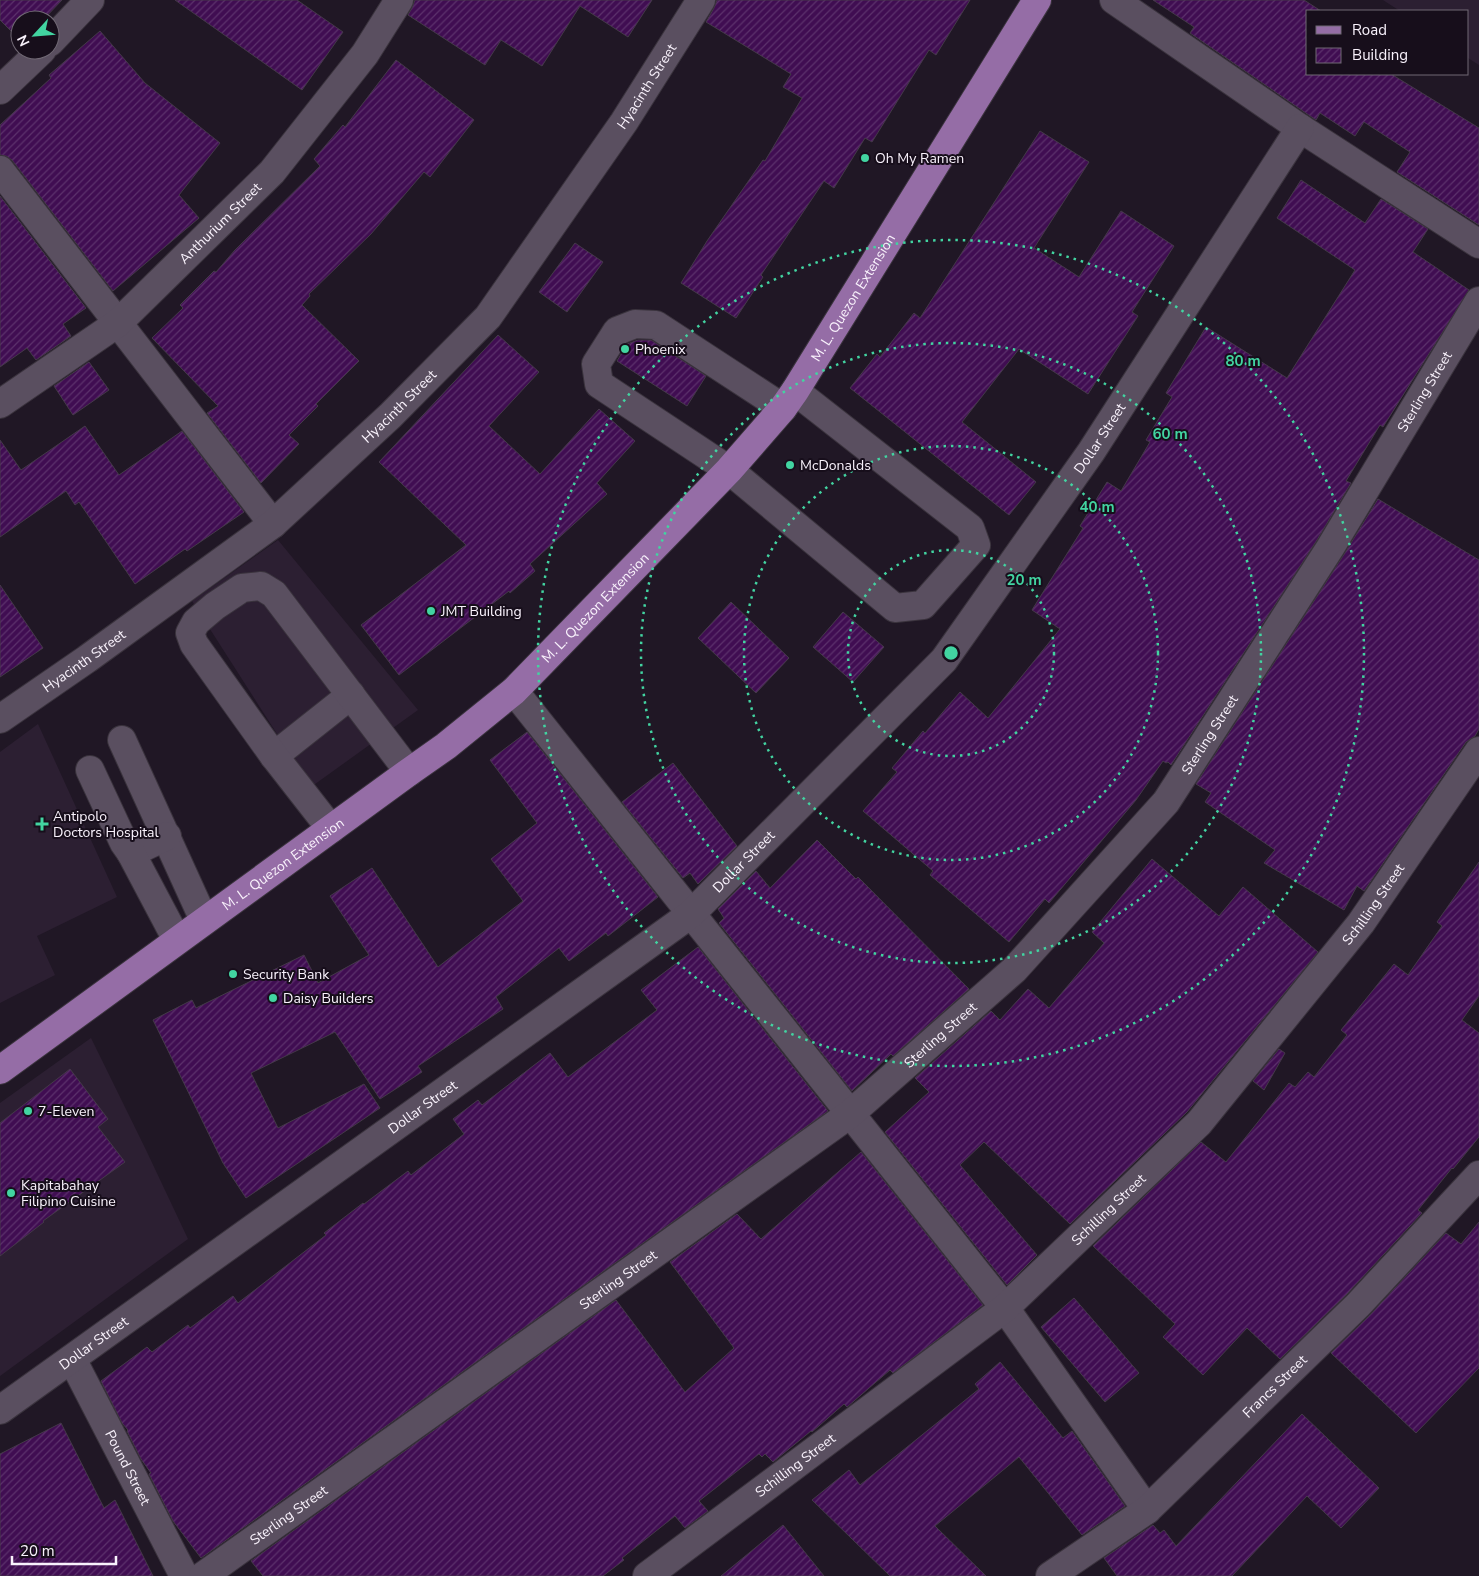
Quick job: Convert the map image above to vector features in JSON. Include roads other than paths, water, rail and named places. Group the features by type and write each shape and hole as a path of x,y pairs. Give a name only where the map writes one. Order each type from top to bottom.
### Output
{"main road":[{"name":"M. L. Quezon Extension","path":"0,1070 446,746 514,691 729,470 789,400 1037,0"}],"street":[{"path":"60,32 90,0"},
{"name":"Anthurium Street","path":"0,404 118,323 272,172 365,54 399,0"},
{"name":"Hyacinth Street","path":"0,719 273,524 390,416 488,317 624,122 701,0"},
{"path":"1114,0 1300,128 1479,244"},
{"path":"0,90 32,60"},
{"name":"Dollar Street","path":"0,1410 690,914 944,660 1091,452 1300,128"},
{"path":"0,170 273,524"},
{"name":"Sterling Street","path":"203,1576 850,1114 1014,970 1166,802 1330,548 1479,301"},
{"path":"635,324 656,325 789,400 970,528 976,544 923,605 895,608 729,470 599,384 596,364 617,331 635,324"},
{"path":"331,829 274,756 194,644 190,633 196,622 214,606 242,588 261,586 274,594 409,772"},
{"path":"514,691 1005,1308 1147,1510"},
{"path":"274,756 351,695"},
{"path":"122,740 204,920"},
{"name":"Schilling Street","path":"647,1576 1005,1308 1199,1123 1361,923 1479,751"},
{"path":"90,770 124,843 177,940"},
{"path":"131,853 166,836"},
{"name":"Francs Street","path":"1050,1576 1147,1510 1358,1306 1479,1176"},
{"name":"Pound Street","path":"72,1359 184,1576"}],"place":[{"name":"Oh My Ramen","path":"865,158"},
{"name":"Phoenix","path":"625,349"},
{"name":"McDonalds","path":"790,465"},
{"name":"JMT Building","path":"431,611"},
{"name":"Antipolo Doctors Hospital","path":"42,824"},
{"name":"Security Bank","path":"233,974"},
{"name":"Daisy Builders","path":"273,998"},
{"name":"7-Eleven","path":"28,1111"},
{"name":"Kapitabahay Filipino Cuisine","path":"11,1193"}]}
